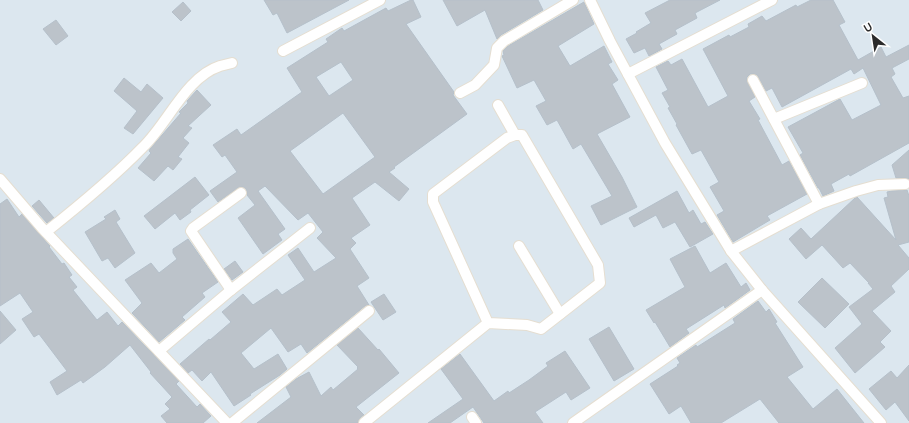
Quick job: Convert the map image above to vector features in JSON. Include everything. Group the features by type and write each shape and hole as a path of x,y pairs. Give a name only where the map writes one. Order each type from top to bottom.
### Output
{"street":[{"path":"283,51 380,0"},
{"path":"460,93 475,85 494,65 497,48 504,41 573,0"},
{"path":"590,0 610,41 665,143 731,251 762,290 881,423"},
{"path":"628,74 772,0"},
{"path":"46,232 93,194 144,147 160,129 177,104 197,79 220,66 232,63"},
{"path":"753,80 819,204"},
{"path":"774,119 862,83"},
{"path":"498,105 515,135"},
{"path":"364,423 488,323 528,325 541,329 600,282 598,265 522,135 515,135 507,138 433,194 433,202 488,323"},
{"path":"0,179 46,232 227,423"},
{"path":"731,251 819,204 856,190 878,185 905,184"},
{"path":"232,290 191,231 241,193"},
{"path":"159,351 310,228"},
{"path":"519,246 560,314"},
{"path":"573,423 762,290"},
{"path":"232,423 369,311"}],"building":[{"path":"264,0 349,0 287,33 277,13 273,15"},
{"path":"413,0 421,17 406,24 454,92 453,95 467,114 389,172 409,189 399,201 375,182 352,198 370,225 351,238 356,243 350,249 369,278 357,286 369,305 365,306 307,353 301,344 288,352 271,328 241,353 254,369 278,354 287,369 234,406 211,372 202,381 192,370 188,373 180,364 231,322 222,312 243,294 253,305 277,289 282,295 305,280 288,255 298,248 314,272 336,258 317,238 323,232 308,213 298,220 265,186 258,191 285,229 278,234 282,240 263,254 238,218 255,205 247,195 246,189 243,187 238,188 218,202 210,191 237,172 225,155 222,157 213,145 237,129 241,135 302,92 287,68 328,42 326,39 342,28 344,31 386,8 388,11","holes":["341,62 353,80 329,96 316,77","343,113 375,157 323,194 290,151"]},
{"path":"443,0 538,0 543,10 501,35 497,39 485,10 457,26"},
{"path":"670,0 720,0 695,13 697,18 675,30 677,34 659,44 662,49 649,56 645,48 634,53 626,39 651,23 645,13"},
{"path":"811,0 833,0 845,22 839,25 858,60 881,47 886,57 909,45 909,59 892,68 895,74 891,77 903,98 909,96 909,143 850,176 849,174 831,184 834,191 823,196 800,155 803,153 788,127 840,99 852,120 881,105 863,68 854,74 851,69 782,107 772,88 766,91 757,75 750,74 747,77 747,80 755,97 749,101 760,119 758,120 782,165 789,161 807,194 767,216 770,220 733,242 717,215 724,211 710,187 719,182 701,150 692,154 676,125 677,124 668,108 670,107 662,93 668,90 656,67 668,61 671,65 682,59 708,107 728,96 703,49 729,35 730,37 749,27 748,24 762,16 766,21 796,5 797,7"},
{"path":"183,2 191,11 181,21 172,12"},
{"path":"584,2 594,24 558,46 570,66 604,46 612,62 608,64 618,80 612,84 630,117 597,134 622,177 637,207 601,225 591,206 612,196 581,144 573,149 557,120 547,125 536,106 546,101 534,80 517,88 502,56 504,55 503,51 508,46"},
{"path":"56,20 68,36 56,45 43,29"},
{"path":"124,78 141,92 147,84 163,98 133,134 124,128 137,111 114,91"},
{"path":"197,90 211,105 188,126 192,128 183,138 189,143 178,157 182,159 173,170 168,166 154,181 138,168 151,153 149,151 150,149 181,113 179,112 188,103 187,101"},
{"path":"909,150 909,179 896,178 892,165"},
{"path":"195,177 209,195 180,220 175,213 155,229 144,216"},
{"path":"907,190 909,196 909,242 898,245 909,258 909,269 891,286 895,292 872,311 891,331 880,342 885,347 855,373 835,348 862,324 849,307 873,289 850,263 843,268 822,245 806,259 789,239 801,228 811,239 857,197 896,240 884,198 888,197 887,192"},
{"path":"677,191 689,213 693,210 701,224 705,222 713,234 690,247 675,222 663,228 656,215 634,227 629,218"},
{"path":"7,199 19,217 22,214 50,246 49,247 62,264 64,263 72,275 69,277 77,287 73,290 97,320 107,312 118,326 122,322 179,381 176,384 197,407 200,404 211,416 203,423 167,423 161,416 170,409 165,404 172,397 150,373 151,372 130,345 105,367 83,383 81,380 57,395 50,382 67,371 39,334 34,337 22,319 33,312 20,293 0,306 0,204"},
{"path":"39,200 54,218 47,223 32,206"},
{"path":"115,210 120,219 116,222 135,253 115,268 108,258 102,261 85,232 106,219 104,217"},
{"path":"188,239 218,282 202,293 205,297 182,317 185,320 159,342 132,313 142,303 125,280 151,263 159,273 177,259 173,253 173,249"},
{"path":"695,246 710,273 726,263 741,287 746,283 750,290 725,308 724,305 686,329 689,333 670,347 646,310 685,287 670,259"},
{"path":"235,261 243,272 232,280 224,269"},
{"path":"822,278 849,304 825,328 798,302"},
{"path":"384,294 396,312 383,320 371,302"},
{"path":"758,301 766,312 769,309 777,322 775,323 803,367 787,377 813,409 837,389 864,423 779,423 760,399 721,423 691,423 681,406 669,414 650,384 678,366 677,365 680,363 677,358 696,345 697,347 735,323 733,319"},
{"path":"0,311 16,330 0,344"},
{"path":"609,327 634,369 614,381 589,339"},
{"path":"358,328 378,350 379,349 399,373 356,407 364,415 360,418 358,423 257,423 291,397 286,387 296,379 309,372 321,396 331,387 333,390 358,369 358,367 337,345"},
{"path":"565,351 590,388 571,400 566,392 535,412 543,423 484,423 473,407 450,423 428,423 463,399 441,369 460,354 494,401 508,391 509,393 529,380 548,366 546,363"},
{"path":"909,365 909,421 895,402 886,410 869,389 891,371 897,378"}]}
